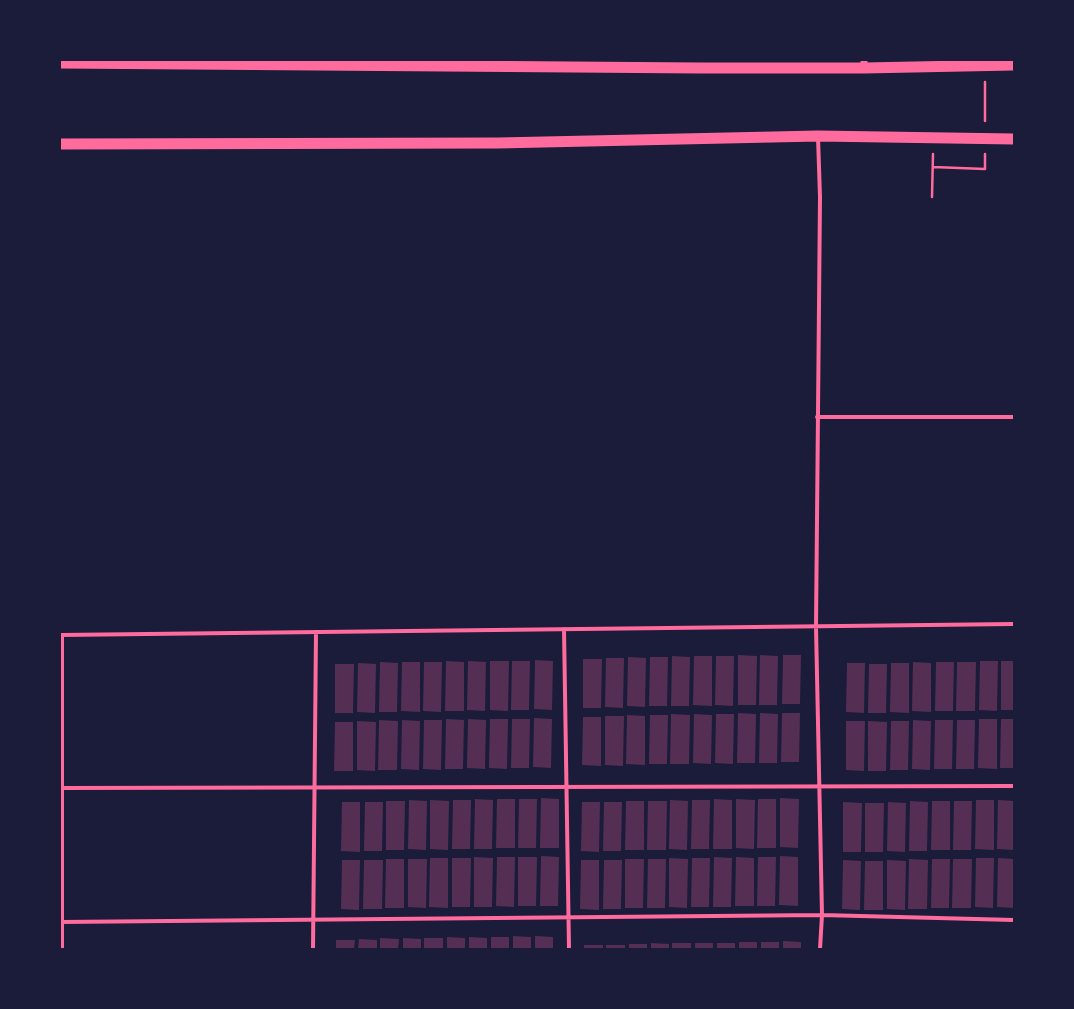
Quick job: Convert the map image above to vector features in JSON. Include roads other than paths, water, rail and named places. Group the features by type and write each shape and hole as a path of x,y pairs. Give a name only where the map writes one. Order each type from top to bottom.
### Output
{"highway":[{"path":"60,62 1014,65"},
{"path":"60,144 498,143 818,136 1014,139"}],"street":[{"path":"818,136 820,197 816,627 822,915 820,949"},
{"path":"817,417 1014,417"},
{"path":"62,949 61,635 1014,624"},
{"path":"564,629 569,949"},
{"path":"313,949 316,632"},
{"path":"61,788 1014,786"},
{"path":"61,922 822,915 1014,920"}]}
